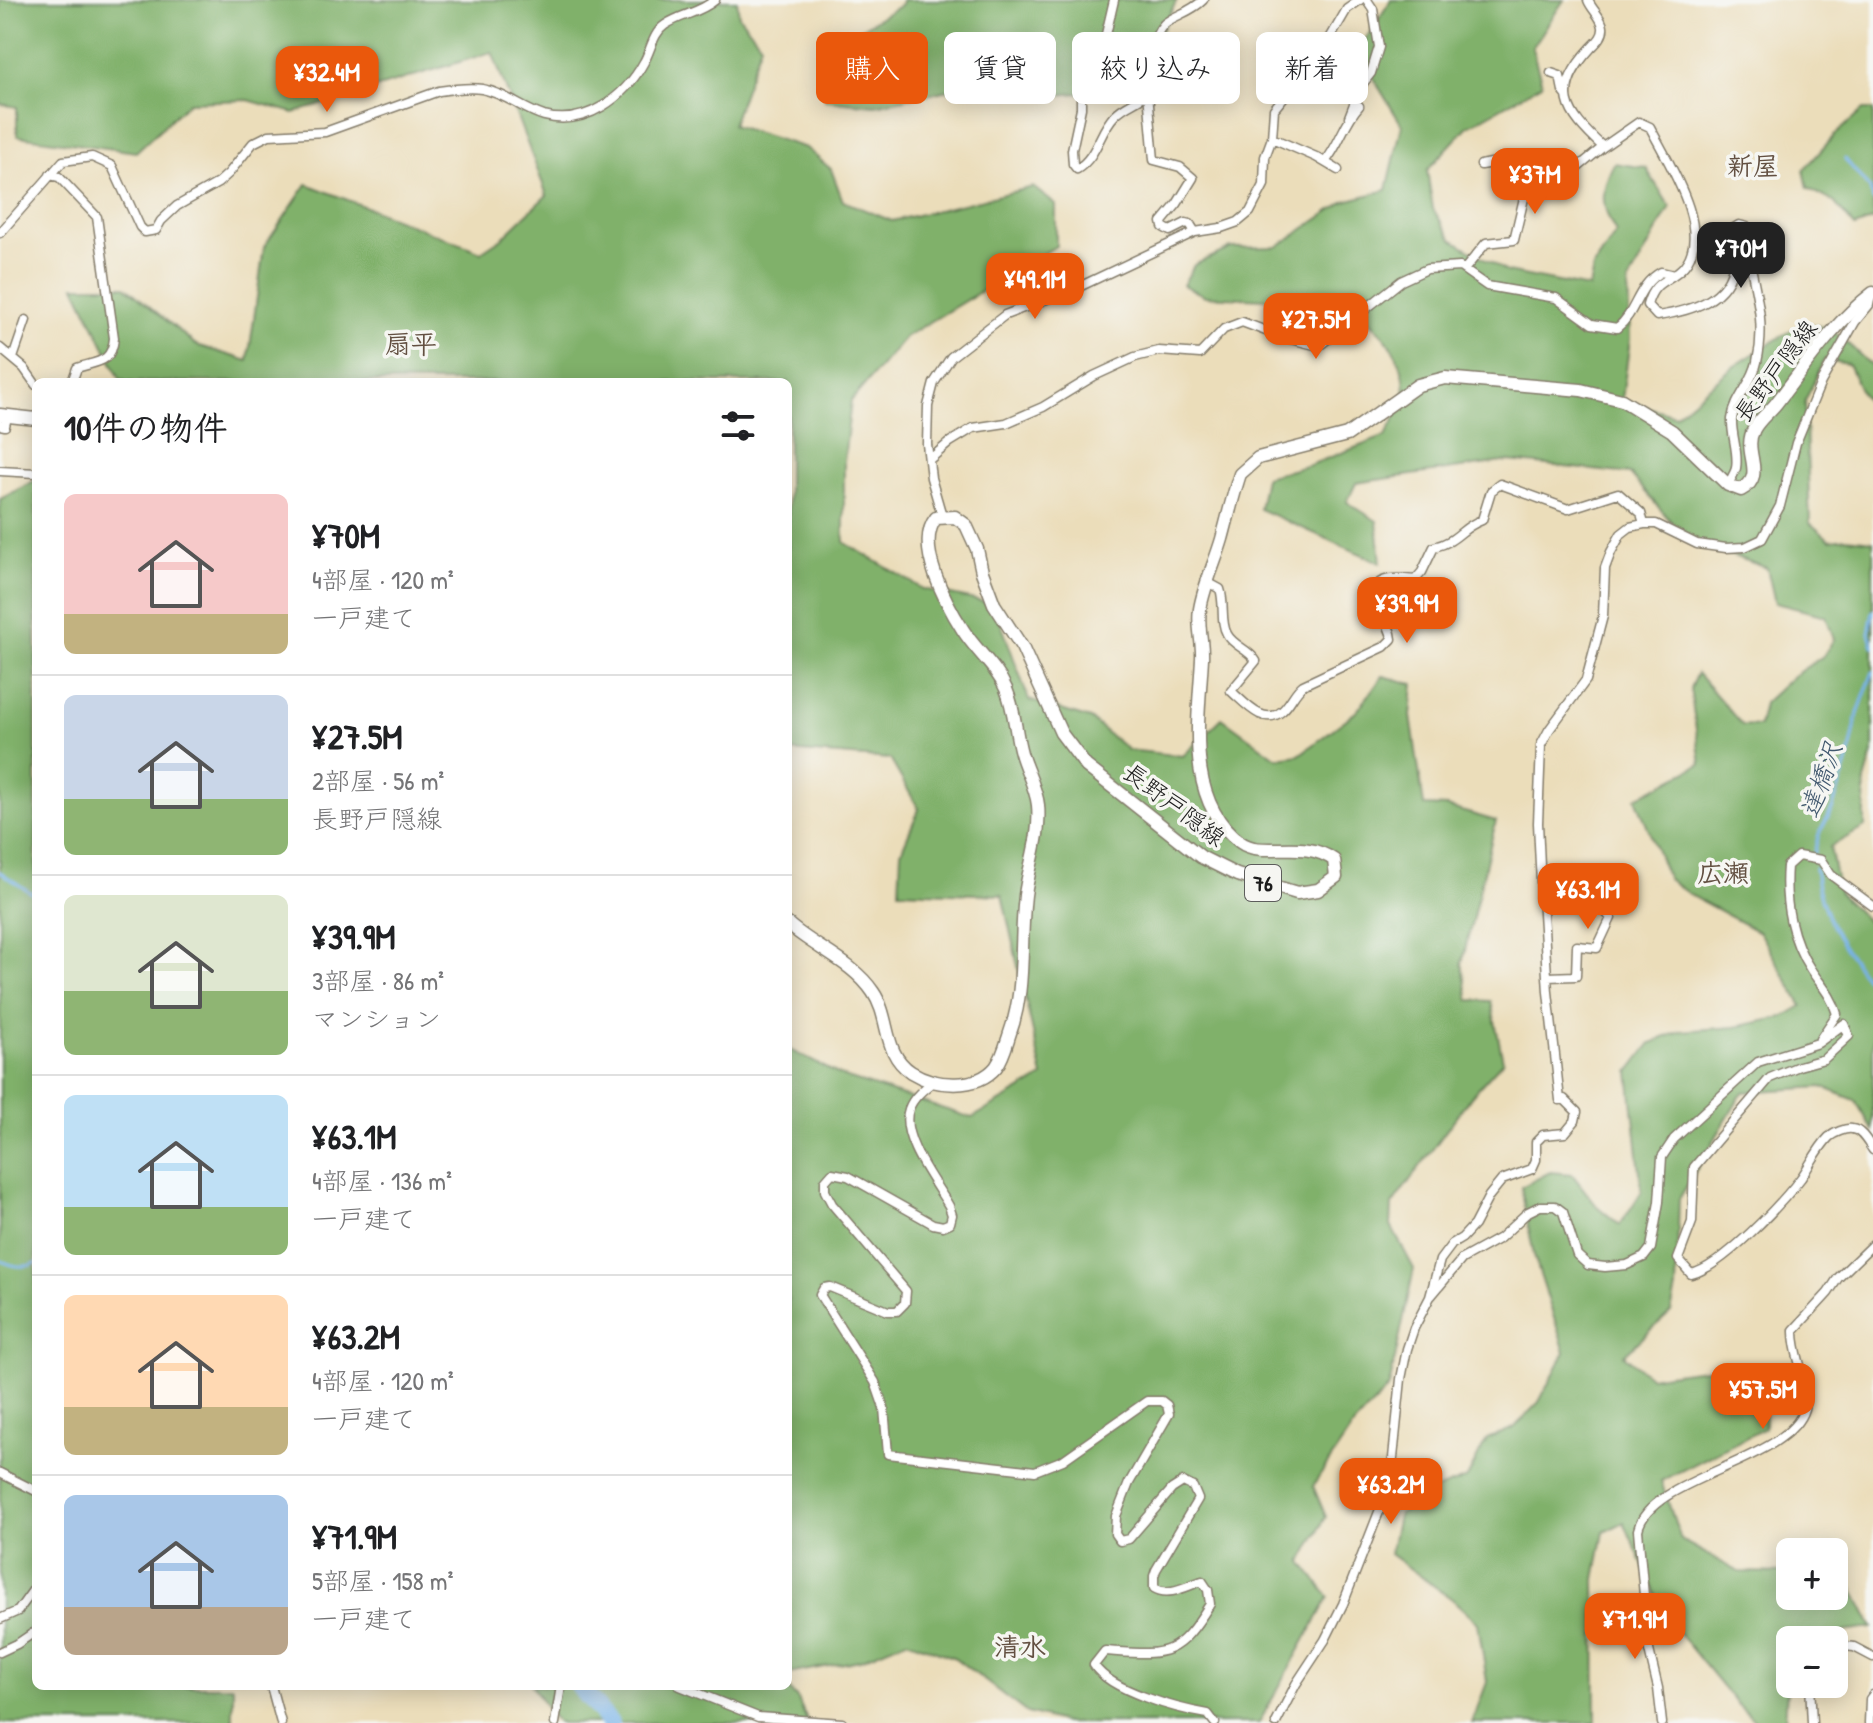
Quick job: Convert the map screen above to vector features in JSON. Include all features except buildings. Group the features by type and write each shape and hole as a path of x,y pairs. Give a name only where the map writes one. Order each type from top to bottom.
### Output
{"main road":[{"name":"長野戸隠線","path":"942,516 955,517 966,525 994,604 1022,647 1061,733 1086,766 1201,857 1237,875 1291,892 1318,890 1336,877 1334,860 1321,851 1306,848 1243,844 1223,825 1204,790 1198,731 1202,657 1199,613 1240,474 1258,458 1347,435 1418,385 1430,380 1468,379 1608,395 1622,400 1672,431 1728,485 1741,490 1751,485 1755,478 1751,433 1850,311 1872,294"},
{"path":"2,419 32,419"},
{"path":"792,927 861,977 877,999 895,1057 910,1071 936,1080 963,1084 979,1080 998,1064 1005,1050 1020,994 1025,901 1039,818 1037,799 1021,754 1015,716 1006,688 993,666 962,629 935,571 927,536 932,523 942,516"}],"street":[{"path":"0,233 63,161 83,157 102,159 112,166 145,232 156,230 177,206 218,183 253,143 269,135 325,132 439,91 457,89 482,89 553,118 567,119 587,114 610,102 631,83 656,35 665,25 715,0"},
{"path":"1107,32 1114,0"},
{"path":"1160,32 1165,23 1192,11 1203,0"},
{"path":"1325,162 1343,136 1379,47 1373,9 1367,0"},
{"path":"1588,0 1603,25 1602,35 1581,58 1572,75 1568,107 1578,123 1603,147"},
{"path":"942,516 929,460 928,406 934,383 951,357 1005,315 1081,286 1195,232 1238,222 1250,212 1264,185 1265,157 1272,138 1274,109 1325,47 1355,1"},
{"path":"1551,73 1560,76 1567,96"},
{"path":"1081,104 1072,150 1073,164 1077,169 1092,155 1113,116 1128,105 1135,104"},
{"path":"1149,104 1154,160 1180,167 1193,178 1162,222 1163,227 1170,231 1186,223 1195,232"},
{"path":"1349,117 1359,106"},
{"path":"1524,199 1566,177 1639,122 1650,127 1687,204 1695,229 1694,242 1683,267 1651,290 1647,305 1657,316 1691,310 1708,303 1723,287 1734,265 1731,230 1739,225 1747,227 1749,254 1760,299 1761,324 1757,363 1732,417 1736,469 1728,485"},
{"path":"1272,138 1338,170"},
{"path":"1464,270 1486,243 1514,240 1524,199 1507,160 1481,165"},
{"path":"50,175 59,177 97,217 114,338 113,351 107,359 77,368 73,378"},
{"path":"929,460 973,428 1006,423 1043,407 1094,376 1135,357 1159,351 1200,354 1224,329 1242,322 1282,337 1319,346 1401,281 1427,269 1460,267 1487,286 1556,298 1592,324 1617,328 1625,322 1647,280 1661,272 1670,274"},
{"path":"1276,1723 1296,1684 1325,1640 1360,1566 1386,1494 1407,1349 1430,1297 1440,1260 1452,1244 1474,1225 1502,1180 1532,1169 1536,1160 1536,1142 1543,1135 1565,1133 1575,1121 1577,1112 1564,1099 1560,1100 1547,977 1538,823 1541,745 1586,680 1603,616 1605,568 1611,552 1621,534 1630,527 1644,524 1656,524 1697,544 1726,548 1745,547 1762,539 1780,506 1793,452 1821,382 1855,322 1869,305 1872,294"},
{"path":"13,358 26,320"},
{"path":"0,348 24,368 32,379"},
{"path":"0,471 32,473"},
{"path":"1207,582 1220,589 1224,630 1256,661 1231,691 1261,716 1270,717 1282,711 1294,692 1303,685 1384,647 1392,639 1392,630 1375,605 1375,591 1380,582 1387,578 1415,580 1434,547 1452,543 1467,525 1482,520 1491,491 1500,484 1568,509 1618,493 1641,513 1644,524"},
{"path":"1818,1043 1837,1014 1834,1002 1809,967 1792,927 1786,904 1787,866 1798,856 1821,860 1831,875 1873,906"},
{"path":"1542,898 1588,893 1611,918 1597,948 1577,946 1576,976 1547,977"},
{"path":"1430,1297 1462,1259 1500,1238 1528,1212 1540,1206 1555,1206 1563,1212 1577,1255 1588,1265 1627,1265 1644,1257 1651,1248 1659,1202 1662,1157 1674,1139 1758,1062 1818,1043 1844,1024 1849,1036 1824,1059 1770,1078 1694,1167 1692,1222 1678,1259 1691,1274 1704,1271 1739,1244 1799,1180 1828,1138 1837,1132 1852,1128 1861,1133 1873,1150"},
{"path":"936,1080 921,1091 909,1106 906,1122 914,1147 949,1206 952,1215 950,1223 943,1226 933,1224 848,1176 832,1173 825,1181 825,1191 832,1204 906,1291 905,1303 897,1311 888,1311 830,1287 824,1288 820,1295 875,1382 884,1408 888,1454 1035,1471 1063,1460 1137,1406 1147,1401 1162,1401 1167,1405 1169,1414 1129,1483 1116,1516 1115,1534 1120,1541 1129,1539 1172,1489 1183,1482 1193,1487 1198,1499 1156,1570 1154,1588 1162,1592 1172,1591 1202,1581 1208,1590 1210,1604 1183,1643 1167,1652 1105,1651 1094,1665 1114,1683 1181,1709 1208,1714 1215,1723"},
{"path":"1662,1723 1643,1595 1638,1530 1641,1520 1661,1501 1712,1472 1766,1448 1795,1427 1805,1407 1806,1394 1795,1354 1794,1330 1838,1278 1873,1244"},
{"path":"0,1473 32,1489"},
{"path":"0,1619 18,1611 32,1592"},
{"path":"0,1652 32,1633"},
{"path":"1848,1646 1873,1657"},
{"path":"272,1690 281,1723"},
{"path":"555,1723 560,1690"},
{"path":"690,1690 758,1717 842,1723"},
{"path":"1869,1723 1870,1699 1873,1695"},
{"path":"1811,1698 1812,1723"}],"green space":[{"path":"0,0 737,0 739,16 761,44 732,125 806,148 831,169 843,201 892,221 1033,187 1056,205 1056,246 905,337 851,401 844,460 844,542 923,589 994,604 1029,700 1090,719 1128,750 1183,756 1222,718 1277,758 1299,755 1357,711 1383,676 1414,684 1411,716 1424,806 1447,807 1496,821 1462,963 1469,1000 1491,1001 1503,1061 1472,1095 1392,1205 1391,1226 1414,1269 1389,1387 1354,1425 1313,1486 1326,1517 1302,1562 1329,1597 1259,1723 1065,1723 1027,1713 955,1658 907,1640 860,1660 792,1673 792,1051 844,1077 972,1118 1043,1077 1002,895 899,891 901,852 919,809 890,759 792,751 792,378 120,378 75,286 125,286 196,345 248,361 264,247 307,184 481,252 502,238 547,195 492,52 294,113 248,100 189,102 136,152 17,136 17,107 0,104"},
{"path":"902,0 1177,0 1161,32 1072,32 1072,94 1056,95 1056,32 944,32 944,91 928,94 928,32 855,32 901,5"},
{"path":"1391,0 1564,0 1532,48 1542,84 1467,127 1427,170 1433,209 1452,239 1507,272 1589,288 1593,268 1616,233 1607,215 1604,198 1606,182 1614,163 1646,168 1670,207 1628,283 1630,339 1622,400 1675,415 1733,367 1804,322 1833,330 1873,367 1873,410 1848,364 1824,360 1805,401 1810,523 1830,540 1873,541 1873,753 1865,781 1865,827 1830,847 1839,893 1873,927 1873,1130 1855,1100 1822,1087 1743,1092 1679,1199 1676,1289 1671,1312 1624,1355 1650,1377 1723,1368 1764,1378 1765,1428 1661,1481 1681,1540 1739,1572 1776,1573 1776,1610 1848,1610 1848,1579 1873,1628 1848,1631 1848,1626 1776,1626 1776,1698 1786,1698 1785,1723 1757,1723 1736,1703 1667,1619 1624,1522 1604,1532 1595,1579 1596,1723 1472,1723 1487,1682 1478,1623 1452,1599 1390,1554 1398,1515 1430,1492 1467,1478 1487,1439 1514,1428 1539,1402 1565,1352 1534,1256 1521,1187 1550,1172 1572,1174 1597,1206 1620,1225 1642,1191 1629,1072 1651,1043 1681,1031 1735,1027 1783,1017 1802,1006 1759,932 1690,895 1668,879 1636,798 1701,764 1690,688 1697,673 1742,725 1759,726 1764,703 1793,676 1823,656 1834,639 1826,616 1775,603 1767,568 1686,539 1630,474 1509,461 1356,483 1347,502 1377,521 1381,563 1259,509 1265,477 1310,465 1386,436 1404,395 1401,367 1388,341 1349,299 1298,307 1265,299 1205,296 1183,285 1194,265 1231,248 1277,247 1345,201 1387,190 1402,125 1368,70 1368,35"},
{"path":"1863,110 1873,110 1873,220 1855,227 1834,202 1808,188 1804,170 1833,137"},
{"path":"32,482 32,1690 233,1690 233,1723 0,1723 0,499"},
{"path":"535,1690 790,1690 798,1699 808,1723 557,1723"}],"waterway":[{"path":"1845,159 1870,189 1873,201"},
{"name":"達橋沢","path":"1873,611 1869,633 1873,646"},
{"name":"達橋沢","path":"1814,853 1819,834 1833,807 1849,757 1858,713 1873,672"},
{"name":"達橋沢","path":"1815,868 1822,901 1835,931 1873,987"},
{"path":"0,872 32,893"},
{"path":"0,1260 18,1266 32,1264"},
{"path":"582,1690 610,1723"}],"district":[{"name":"新屋","path":"1753,166"},
{"name":"扇平","path":"411,344"},
{"name":"広瀬","path":"1723,873"},
{"name":"清水","path":"1020,1647"}]}
